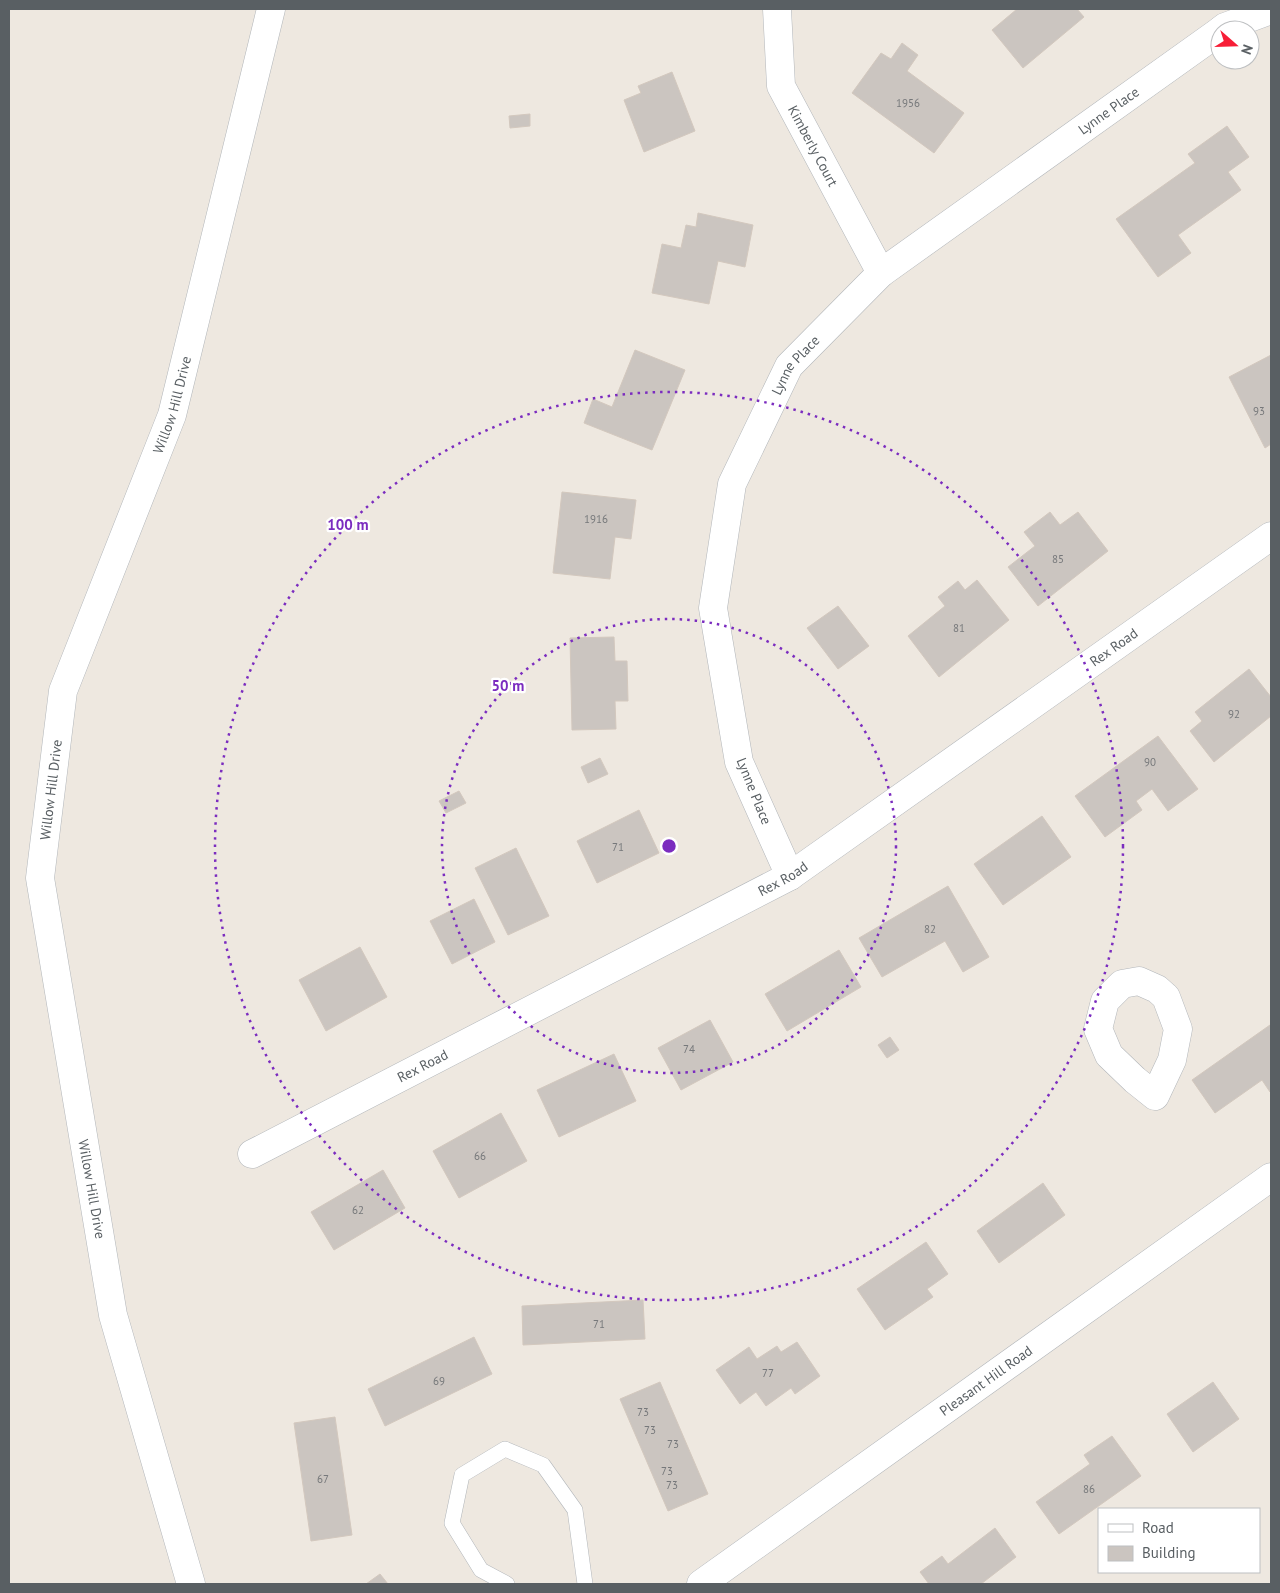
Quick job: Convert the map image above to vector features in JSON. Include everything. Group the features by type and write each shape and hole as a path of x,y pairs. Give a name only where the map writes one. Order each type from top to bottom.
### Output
{"street":[{"name":"Willow Hill Drive","path":"191,1584 113,1315 40,878 63,691 172,415 270,9"},
{"name":"Kimberly Court","path":"777,9 781,86 882,273"},
{"name":"Lynne Place","path":"1244,20 1271,10"},
{"name":"Lynne Place","path":"790,876 739,762 714,608 732,484 789,366 882,273 1210,37"},
{"name":"Rex Road","path":"252,1154 790,876 1271,536"},
{"name":"Pleasant Hill Road","path":"701,1584 1271,1177"}],"lane":[{"path":"507,1584 481,1570 452,1524 462,1475 505,1449 543,1465 575,1510 586,1584"}],"building":[{"path":"1017,9 1077,9 1084,17 1023,68 992,30"},
{"path":"902,43 918,55 907,71 964,113 934,153 852,93 881,53 891,59"},
{"path":"672,72 695,131 644,152 624,100 641,93 638,86"},
{"path":"530,114 530,126 510,128 509,116"},
{"path":"1227,126 1249,157 1228,172 1241,190 1178,235 1191,253 1158,277 1116,219 1195,163 1188,154"},
{"path":"698,213 753,225 745,267 718,261 709,304 652,293 662,244 681,248 686,225 696,227"},
{"path":"635,350 685,370 652,450 584,423 593,399 612,407"},
{"path":"1271,355 1271,444 1265,448 1229,377"},
{"path":"562,492 636,500 631,539 615,537 610,579 553,573"},
{"path":"1050,512 1060,525 1078,512 1108,551 1038,606 1008,567 1035,546 1024,532"},
{"path":"977,580 1009,620 939,677 908,636 945,606 938,597 958,581 965,590"},
{"path":"838,606 869,646 838,669 807,628"},
{"path":"614,637 615,661 627,661 628,701 615,701 616,729 572,730 570,638"},
{"path":"1249,669 1271,697 1271,716 1214,762 1190,731 1202,721 1195,712"},
{"path":"1158,736 1198,789 1168,811 1152,789 1136,801 1142,810 1105,837 1075,796"},
{"path":"600,758 608,774 588,783 581,767"},
{"path":"459,791 466,803 446,813 439,801"},
{"path":"639,810 659,853 597,883 577,841"},
{"path":"1042,816 1071,857 1003,905 974,864"},
{"path":"516,848 549,916 508,935 475,868"},
{"path":"948,886 989,957 963,972 945,941 882,977 859,938"},
{"path":"474,899 495,942 452,964 430,921"},
{"path":"360,947 387,997 326,1031 299,980"},
{"path":"839,950 861,987 787,1031 765,994"},
{"path":"710,1020 733,1062 681,1090 658,1048"},
{"path":"1270,1025 1271,1091 1262,1080 1215,1113 1192,1080"},
{"path":"890,1037 899,1050 887,1058 878,1045"},
{"path":"614,1054 636,1101 559,1137 537,1090"},
{"path":"501,1113 527,1161 459,1198 433,1151"},
{"path":"383,1170 405,1208 334,1250 311,1212"},
{"path":"1043,1183 1065,1215 999,1263 977,1231"},
{"path":"926,1242 948,1274 927,1289 933,1297 885,1330 857,1289"},
{"path":"643,1300 645,1339 523,1345 522,1306"},
{"path":"474,1337 492,1374 385,1426 368,1389"},
{"path":"797,1342 820,1376 795,1394 791,1388 766,1406 756,1392 740,1404 716,1370 749,1347 757,1359 777,1346 781,1352"},
{"path":"660,1382 708,1494 668,1511 620,1399"},
{"path":"1213,1382 1239,1419 1193,1452 1167,1414"},
{"path":"335,1417 352,1535 311,1541 294,1423"},
{"path":"1112,1436 1141,1476 1059,1534 1036,1502 1090,1464 1084,1455"},
{"path":"995,1528 1016,1557 981,1584 929,1584 920,1572 942,1556 948,1564"},
{"path":"380,1574 388,1584 366,1584"}]}
